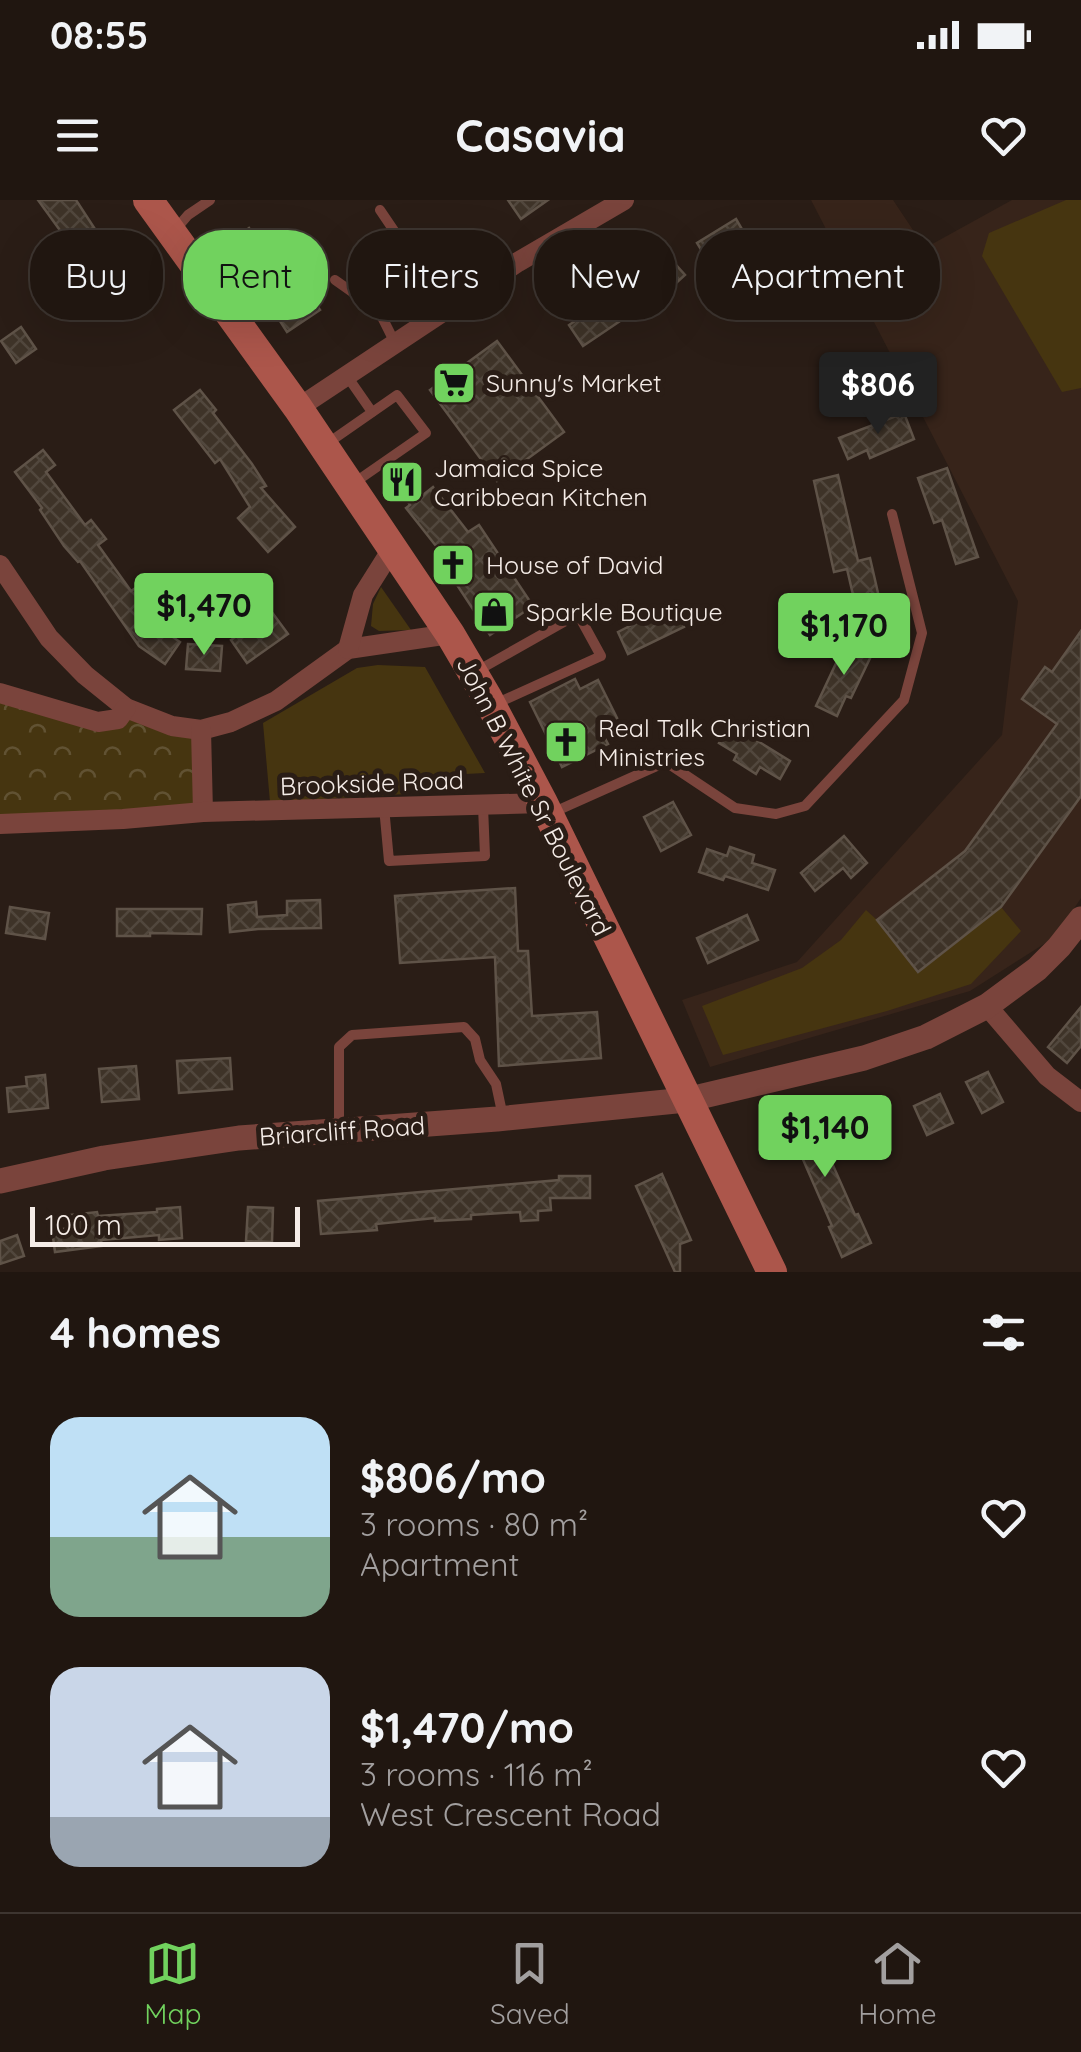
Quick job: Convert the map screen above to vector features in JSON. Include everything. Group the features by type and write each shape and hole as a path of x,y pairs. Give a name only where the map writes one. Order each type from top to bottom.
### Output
{"main road":[{"name":"John B White Sr Boulevard","path":"148,200 298,408 473,673 545,809 772,1272"}],"street":[{"path":"514,265 624,200"},
{"path":"298,408 432,320"},
{"path":"348,649 362,595 392,549"},
{"path":"0,565 49,638 85,674 126,708 172,726 201,730 231,722 276,701 348,649 450,634"},
{"path":"0,693 98,722 118,719 126,708"},
{"path":"201,730 204,812"},
{"name":"Brookside Road","path":"0,824 384,807 545,809"},
{"name":"Briarcliff Road","path":"0,1182 160,1148 239,1138 686,1100 885,1052 926,1037 987,1006 1037,969 1081,920"},
{"path":"987,1006 1047,1076 1081,1102"}],"lane":[{"path":"172,234 188,215 210,200"},
{"path":"380,210 394,230"},
{"path":"335,280 379,311 396,344"},
{"path":"347,376 372,412"},
{"path":"323,447 397,395 426,433 350,486"},
{"path":"545,809 666,762 736,808 776,814 804,806 904,700 922,633 892,514"},
{"path":"473,673 578,614 601,656 492,706"},
{"path":"384,807 389,862 484,856 483,806"},
{"path":"340,1130 339,1047 352,1035 464,1027 496,1084 504,1118"}],"shaded area":[{"path":"811,200 893,200 913,230 826,230"},
{"path":"1012,200 1081,200 1081,898 1055,937 970,991 710,1067 682,1000 797,962 1002,735 1018,601 873,320 940,320 940,240"}],"green space":[{"path":"1066,200 1081,200 1081,388 1062,392 982,256 989,233"},
{"path":"381,587 411,630 379,631 371,626 373,604"},
{"path":"425,667 485,773 406,777 406,794 270,802 263,723 357,668"},
{"path":"0,691 98,722 126,708 201,730 203,812 0,822"},
{"path":"1001,907 1021,931 971,984 723,1055 702,1006 802,968 841,940 866,910 918,972"}],"building":[{"path":"38,200 76,200 96,230 60,230"},
{"path":"508,200 548,200 521,219"},
{"path":"736,219 742,230 718,230"},
{"path":"676,265 685,275 676,283"},
{"path":"279,320 305,320 287,332"},
{"path":"576,320 622,320 583,346 569,325"},
{"path":"21,327 36,349 16,363 1,341"},
{"path":"497,341 564,432 497,481 430,390"},
{"path":"200,390 266,486 261,488 295,527 268,552 238,518 250,507 220,459 215,463 174,410"},
{"path":"904,413 914,439 870,458 867,450 848,459 839,438"},
{"path":"43,450 55,465 46,472 85,525 91,520 106,539 98,545 131,591 140,585 154,607 141,615 180,642 165,664 139,646 80,561 64,546 15,472"},
{"path":"947,468 978,557 956,564 942,520 934,523 918,478"},
{"path":"409,471 423,495 433,487 468,532 479,525 533,606 490,635 436,553 440,551 406,508 410,505 395,480"},
{"path":"838,475 858,561 870,558 881,606 857,612 847,569 834,572 814,481"},
{"path":"673,604 684,627 628,654 618,632"},
{"path":"271,611 288,634 247,663 231,640"},
{"path":"1081,631 1081,796 1001,907 918,972 877,920 965,851 1057,724 1022,699 1045,667 1052,672"},
{"path":"846,642 872,654 851,698 846,696 837,716 816,706"},
{"path":"188,644 222,646 220,671 186,669"},
{"path":"575,679 580,689 598,680 617,718 599,727 608,744 562,767 530,702"},
{"path":"732,722 790,761 780,779 760,767 756,774 734,760 737,754 719,743"},
{"path":"673,802 691,835 661,851 644,817"},
{"path":"844,836 867,863 851,878 843,868 815,891 801,873"},
{"path":"730,847 754,855 752,863 775,870 768,890 699,872 707,849 727,856"},
{"path":"515,888 518,951 528,951 532,1016 597,1012 601,1058 499,1066 495,957 400,963 395,896"},
{"path":"320,900 321,928 230,932 228,905 256,902 257,917 287,915 287,901"},
{"path":"10,907 49,913 45,939 6,933"},
{"path":"117,909 202,909 201,934 117,936"},
{"path":"747,915 758,940 708,963 697,938"},
{"path":"1081,1007 1081,1046 1067,1063 1048,1047"},
{"path":"230,1058 232,1089 179,1093 177,1061"},
{"path":"136,1066 139,1099 102,1102 99,1069"},
{"path":"988,1072 1003,1102 982,1113 966,1082"},
{"path":"45,1075 48,1108 9,1112 7,1088 27,1086 26,1077"},
{"path":"940,1094 953,1123 927,1135 914,1106"},
{"path":"799,1108 805,1120 818,1112 828,1131 820,1136 871,1243 842,1257 798,1148 794,1151 777,1121"},
{"path":"662,1174 691,1240 680,1244 680,1272 675,1272 636,1186"},
{"path":"559,1176 590,1176 590,1198 550,1198 551,1210 538,1211 538,1220 521,1221 520,1212 471,1215 471,1219 435,1218 376,1224 377,1230 321,1234 318,1201 559,1180"},
{"path":"180,1207 182,1238 159,1240 159,1235 101,1240 102,1246 55,1252 52,1230 71,1228 69,1215 157,1212"},
{"path":"248,1207 273,1208 272,1242 246,1241"},
{"path":"17,1235 24,1256 0,1264 0,1241"}],"place":[{"name":"Sunny's Market","path":"454,383"},
{"name":"Jamaica Spice Caribbean Kitchen","path":"402,482"},
{"name":"House of David","path":"453,565"},
{"name":"Sparkle Boutique","path":"494,612"},
{"name":"Real Talk Christian Ministries","path":"566,742"}]}
